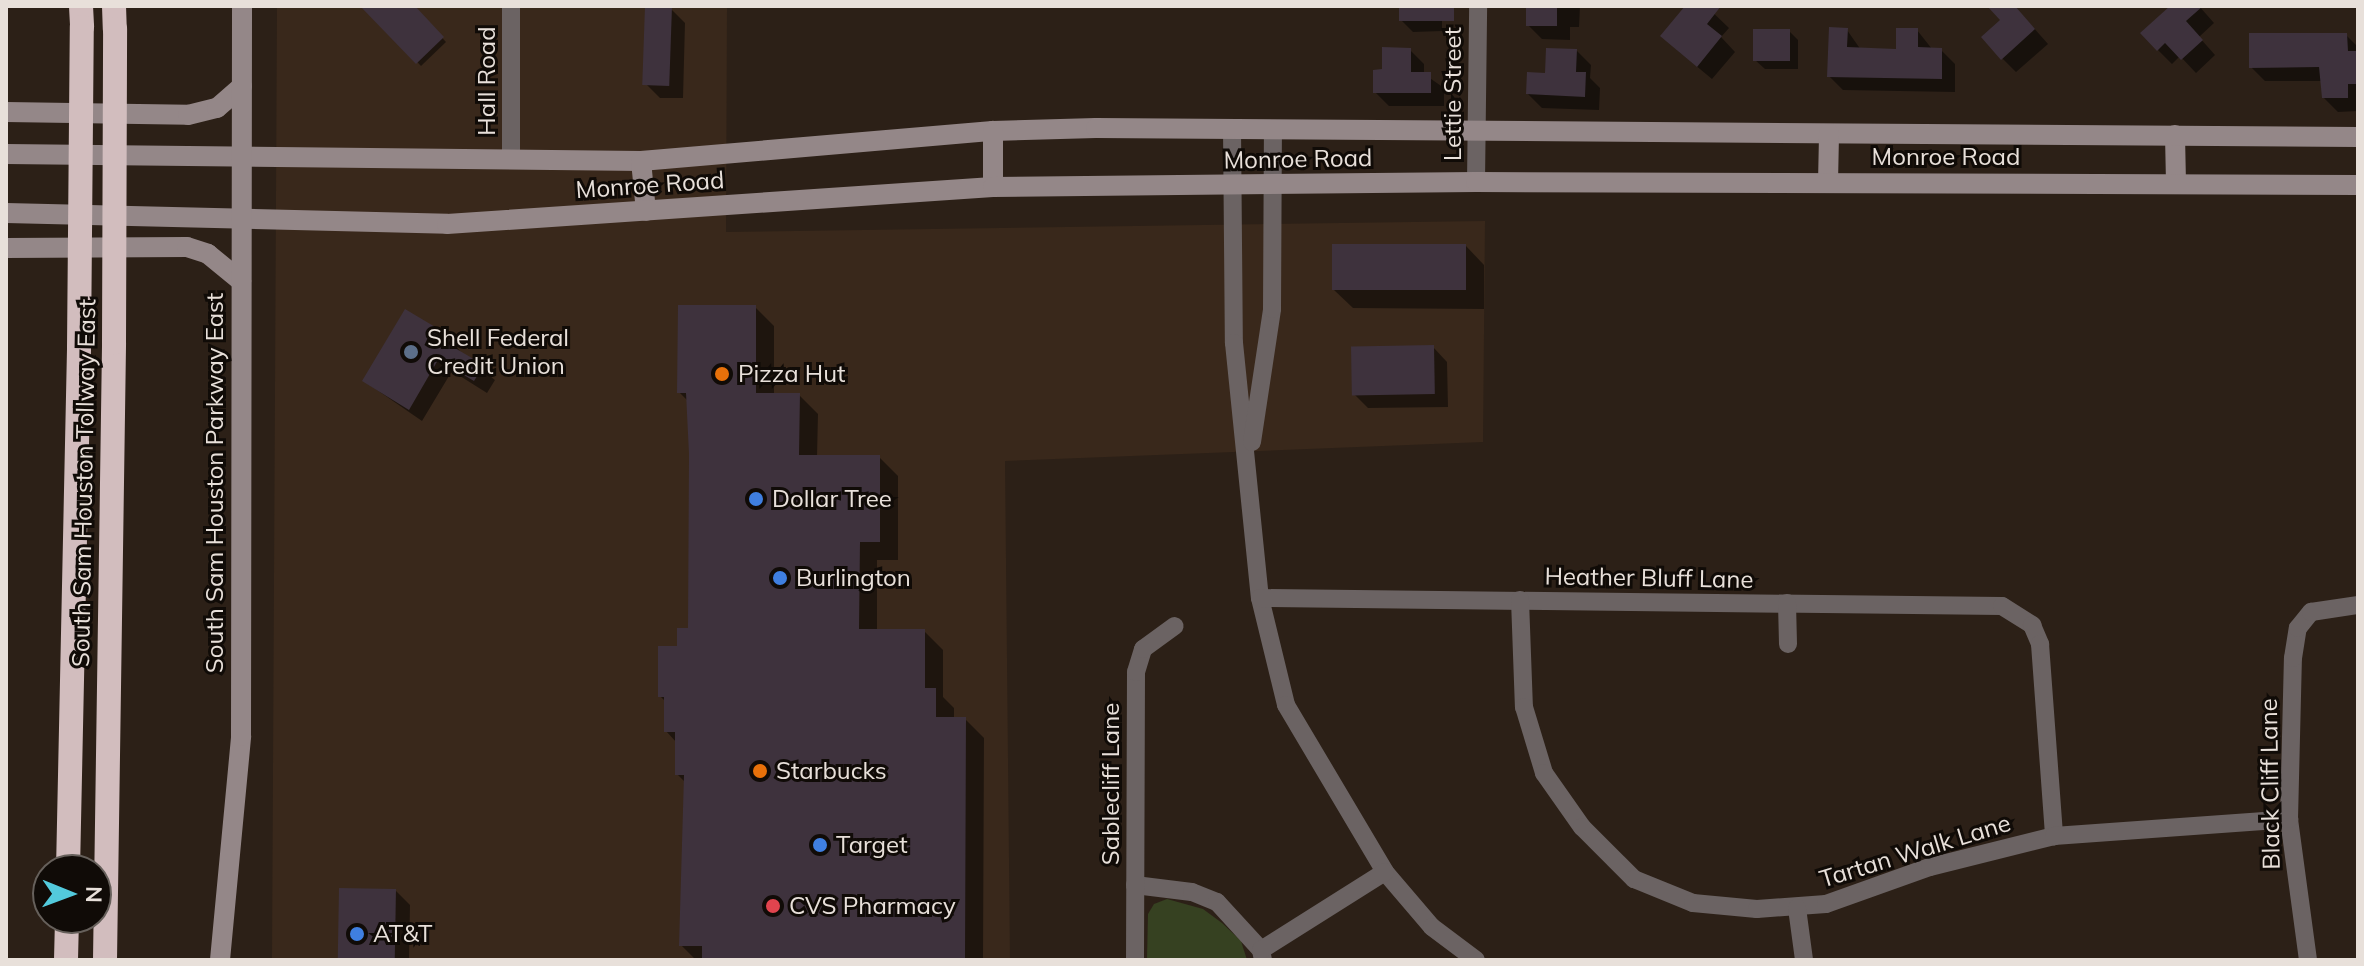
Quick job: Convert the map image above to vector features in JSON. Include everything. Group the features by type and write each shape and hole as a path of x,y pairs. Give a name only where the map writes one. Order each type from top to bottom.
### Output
{"highway":[{"name":"South Sam Houston Tollway East","path":"68,854 79,348 82,16"},
{"name":"South Sam Houston Tollway East","path":"105,960 114,343 115,17"},
{"path":"66,960 67,934"}],"main road":[{"name":"South Sam Houston Parkway East","path":"220,960 241,736 242,6"},
{"path":"6,112 188,115 217,108 242,86"},
{"name":"Monroe Road","path":"6,154 243,159 511,156 641,161 993,131 1232,128 1477,133 2358,137"},
{"path":"993,131 993,187"},
{"path":"1828,183 1829,134"},
{"path":"2175,135 2176,184"},
{"path":"641,161 646,211"},
{"name":"Monroe Road","path":"6,213 447,224 993,187 1232,187 1476,182 2358,185"},
{"path":"6,248 187,247 208,254 241,281"}],"street":[{"name":"Hall Road","path":"511,6 511,156"},
{"name":"Lettie Street","path":"1476,182 1478,6"},
{"path":"1232,128 1234,343 1249,461 1260,598 1286,705 1385,872 1432,927 1476,960"},
{"path":"1249,461 1267,364 1274,186 1273,129"},
{"name":"Heather Bluff Lane","path":"1260,598 2002,606 2032,625 2040,644 2054,836"},
{"name":"Tartan Walk Lane","path":"1520,600 1520,662 1530,738 1544,773 1582,827 1634,879 1693,903 1797,908 1826,904 1930,867 2054,836 2289,819"},
{"path":"1787,603 1788,644"},
{"name":"Black Cliff Lane","path":"2308,960 2289,819 2293,658 2298,628 2311,612 2358,605"},
{"name":"Sablecliff Lane","path":"1135,960 1136,672 1143,649 1175,626"},
{"path":"1135,885 1192,892 1217,902 1262,955 1385,872"},
{"path":"1797,908 1804,960"}],"shaded area":[{"path":"277,6 727,6 726,232 1485,221 1483,442 1005,461 1010,960 272,960"}],"green space":[{"path":"1167,899 1203,909 1222,923 1241,941 1247,960 1147,960 1148,914 1154,904"}],"building":[{"path":"360,6 415,6 444,37 416,64"},
{"path":"645,6 672,7 669,86 642,85"},
{"path":"1399,6 1454,6 1454,21 1399,21"},
{"path":"1526,6 1557,6 1557,26 1526,26"},
{"path":"1685,6 1721,6 1707,24 1722,36 1697,67 1660,36"},
{"path":"1987,6 2015,6 2035,29 2001,60 1981,37 2000,20"},
{"path":"2170,6 2203,6 2186,21 2203,40 2181,60 2165,43 2157,51 2140,33"},
{"path":"1829,27 1848,28 1847,47 1896,49 1896,28 1918,28 1918,47 1942,48 1942,79 1827,77"},
{"path":"1753,29 1790,29 1790,61 1753,61"},
{"path":"2249,33 2347,33 2348,51 2358,51 2358,84 2348,84 2348,98 2322,98 2319,67 2249,68"},
{"path":"1382,47 1411,48 1411,72 1431,72 1431,93 1373,93 1373,70 1382,69"},
{"path":"1546,48 1577,49 1576,72 1586,72 1585,97 1526,94 1527,72 1545,73"},
{"path":"1332,244 1466,244 1466,290 1332,290"},
{"path":"678,305 756,305 756,393 800,393 799,455 880,455 880,542 860,542 859,629 925,629 925,688 936,688 936,717 966,717 965,960 702,960 702,946 679,946 684,775 675,775 675,732 664,732 664,697 658,697 658,646 677,646 677,628 688,628 689,454 686,393 677,393"},
{"name":"Shell Federal Credit Union","path":"405,309 452,337 448,344 484,365 474,381 438,360 409,410 362,381"},
{"path":"1434,345 1435,394 1352,395 1351,346"},
{"path":"339,888 396,889 395,960 338,960"}],"place":[{"name":"Shell Federal Credit Union","path":"411,352"},
{"name":"Pizza Hut","path":"722,374"},
{"name":"Dollar Tree","path":"756,499"},
{"name":"Burlington","path":"780,578"},
{"name":"Starbucks","path":"760,771"},
{"name":"Target","path":"820,845"},
{"name":"CVS Pharmacy","path":"773,906"},
{"name":"AT&T","path":"357,934"}]}
